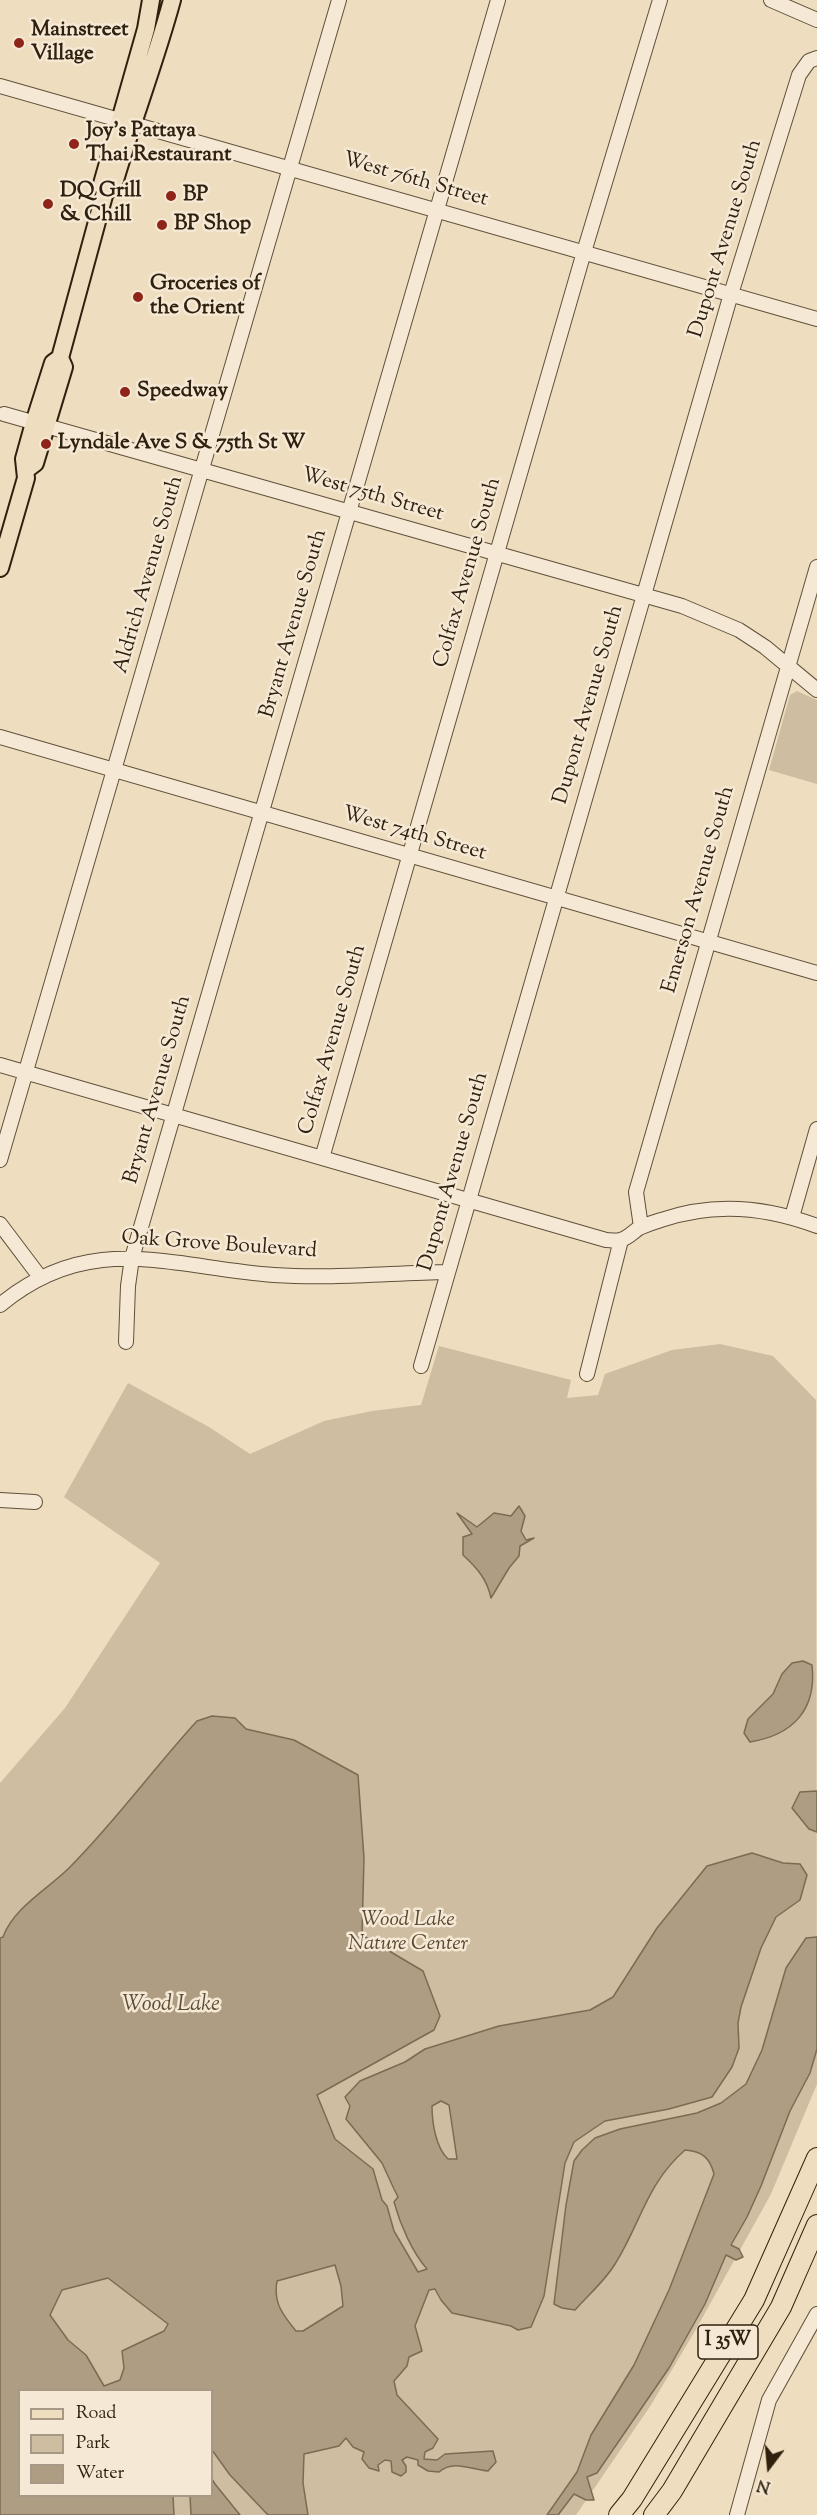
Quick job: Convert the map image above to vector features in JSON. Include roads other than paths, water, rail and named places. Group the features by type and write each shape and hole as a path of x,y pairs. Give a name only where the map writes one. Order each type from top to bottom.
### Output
{"highway":[{"name":"I 35W","path":"619,2515 632,2499 754,2300 817,2158"},
{"name":"I 35W","path":"654,2515 672,2491 781,2307 817,2225"}],"main road":[{"path":"0,568 27,469 35,463 53,363 60,358 105,192 113,187 151,0"},
{"path":"125,121 163,35 172,0"}],"street":[{"name":"Aldrich Avenue South","path":"0,1160 116,770 339,0"},
{"name":"Bryant Avenue South","path":"126,1342 128,1286 132,1258 498,0"},
{"name":"Colfax Avenue South","path":"322,1158 584,252 660,0"},
{"path":"771,0 817,20"},
{"name":"Dupont Avenue South","path":"421,1366 731,294 799,75 813,59"},
{"name":"West 76th Street","path":"0,86 817,319"},
{"name":"West 75th Street","path":"4,414 644,595 710,617 739,630 765,647 817,690"},
{"name":"Emerson Avenue South","path":"641,1227 636,1192 817,567"},
{"name":"West 74th Street","path":"0,736 817,973"},
{"path":"0,1065 606,1240 621,1240 641,1227 696,1211 760,1210 792,1217 817,1226"},
{"path":"792,1217 817,1129"},
{"path":"0,1224 40,1277"},
{"path":"587,1374 621,1240"},
{"name":"Oak Grove Boulevard","path":"0,1305 40,1277 99,1259 132,1258 273,1275 447,1272"},
{"path":"0,1500 34,1502"},
{"path":"737,2515 769,2400 817,2313"}],"water":[{"path":"519,1506 525,1516 521,1531 526,1540 534,1538 520,1546 519,1556 491,1598 481,1574 463,1555 463,1537 472,1534 457,1513 477,1527 494,1513 511,1516"},
{"path":"803,1661 812,1665 812,1681 806,1708 789,1727 765,1739 750,1742 744,1733 748,1719 773,1694 782,1674 792,1663"},
{"name":"Wood Lake","path":"212,1716 235,1718 246,1729 294,1740 358,1775 364,1858 362,1935 423,1971 440,2016 434,2030 317,2095 335,2139 373,2169 394,2231 418,2272 427,2269 416,2254 403,2228 394,2202 398,2197 382,2163 346,2119 350,2106 345,2097 360,2081 405,2062 425,2049 499,2026 590,2010 613,1997 657,1928 707,1866 752,1853 783,1863 800,1864 807,1875 800,1900 776,1917 761,1948 741,2007 738,2023 739,2048 732,2067 712,2097 669,2109 605,2121 574,2142 565,2163 544,2296 531,2327 518,2330 511,2326 452,2313 435,2289 429,2290 415,2326 422,2351 409,2357 407,2366 394,2381 397,2395 438,2439 433,2448 425,2452 424,2459 437,2460 445,2454 493,2451 496,2462 488,2471 451,2466 439,2472 428,2471 418,2465 418,2460 407,2457 402,2460 406,2466 406,2472 401,2476 392,2472 391,2461 385,2460 378,2465 379,2471 369,2468 362,2459 364,2452 353,2447 346,2438 339,2446 304,2454 303,2483 308,2515 268,2515 230,2475 213,2451 213,2389 18,2389 18,2497 173,2497 174,2515 0,2515 0,1938 23,1908 61,1876 86,1850 197,1721","holes":["441,2101 449,2105 457,2159 448,2159 440,2148 433,2120 432,2106","335,2265 341,2286 343,2306 303,2331 296,2331 283,2314 278,2302 277,2281","108,2278 168,2324 164,2331 122,2351 124,2368 120,2380 104,2386 86,2355 68,2340 50,2315 62,2290"]},
{"path":"817,1791 817,1832 809,1829 792,1808 800,1792"},
{"path":"817,1937 817,2049 810,2073 790,2111 761,2186 731,2245 739,2249 743,2257 736,2260 726,2255 705,2304 669,2368 597,2473 587,2477 594,2500 586,2500 574,2494 558,2515 547,2515 577,2472 591,2435 634,2365 669,2290 714,2174 704,2156 685,2150 661,2176 611,2270 575,2310 554,2304 566,2205 574,2161 595,2138 620,2129 697,2113 721,2103 746,2084 762,2050 786,1968 806,1938"},
{"path":"213,2481 240,2515 191,2515 190,2497 213,2497"}],"place":[{"name":"Mainstreet Village","path":"19,43"},
{"name":"Joy's Pattaya Thai Restaurant","path":"74,144"},
{"name":"BP","path":"171,196"},
{"name":"DQ Grill & Chill","path":"48,204"},
{"name":"BP Shop","path":"162,225"},
{"name":"Groceries of the Orient","path":"138,297"},
{"name":"Speedway","path":"125,392"},
{"name":"Lyndale Ave S & 75th St W","path":"46,444"}],"park label":[{"name":"Wood Lake Nature Center","path":"408,1933"}]}
